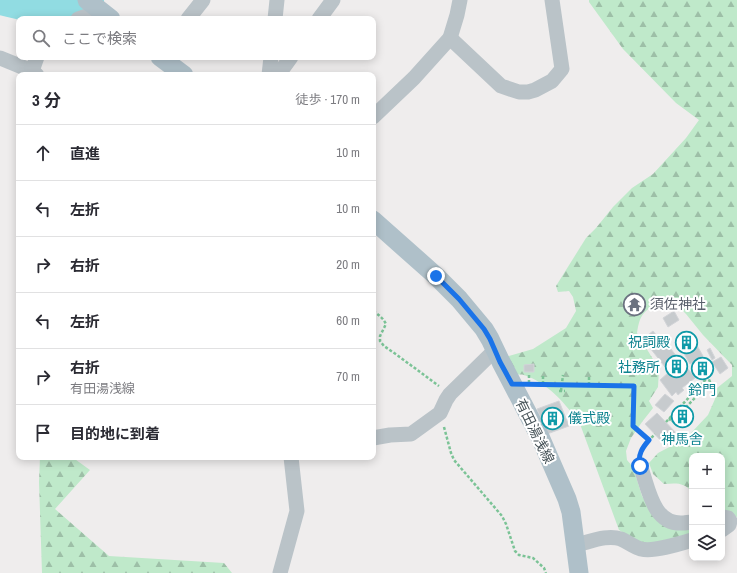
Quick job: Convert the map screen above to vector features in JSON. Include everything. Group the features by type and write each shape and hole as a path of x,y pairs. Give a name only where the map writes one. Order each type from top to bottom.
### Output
{"main road":[{"path":"164,60 180,72"},
{"name":"有田湯浅線","path":"376,223 436,276 459,299 484,329 541,439 567,499 571,512 579,573"}],"street":[{"path":"190,16 203,0"},
{"path":"275,16 277,0"},
{"path":"321,16 333,0"},
{"path":"376,114 414,78 450,38 460,0"},
{"path":"450,38 501,86 519,92 535,90 552,81 562,69 552,0"},
{"path":"84,16 99,9"},
{"path":"0,58 35,68"},
{"path":"269,72 271,60"},
{"path":"280,72 289,60"},
{"path":"376,437 411,434 440,413 450,394 495,350"},
{"path":"280,573 297,511 291,460"},
{"path":"642,471 650,498 663,518 682,524 689,523"},
{"path":"725,518 728,518 730,521 729,525 725,528"},
{"path":"576,545 604,538 613,538 621,539 641,549 654,550 689,541"}],"path":[{"path":"376,313 384,320 386,324 380,336 380,341 384,346 450,394"},
{"path":"666,422 669,418 672,422 710,382 704,371"},
{"path":"543,374 543,384"},
{"path":"562,391 563,375"},
{"path":"589,377 589,385"},
{"path":"512,384 634,386 633,426 649,440"},
{"path":"440,413 454,460 502,516 515,551 519,555 533,558 544,568 546,573"},
{"path":"642,471 639,456 645,444 655,434"}],"green space":[{"name":"須佐神社","path":"589,0 737,0 737,517 725,513 725,453 689,453 689,489 686,486 676,483 664,484 653,474 649,463 658,453 690,434 708,415 715,399 717,388 732,376 732,365 703,335 686,314 675,303 660,301 643,314 639,322 637,333 659,369 658,387 649,401 653,408 631,438 626,451 627,460 633,467 642,496 650,510 689,524 689,536 646,544 631,538 619,530 580,424 575,416 556,395 541,383 524,375 512,376 505,357 533,349 566,328 576,311 573,297 569,291 558,292 556,286 586,238 632,188 653,174 686,138 699,120 676,103 623,49"},
{"path":"40,460 76,460 90,470 55,509 109,556 224,563 232,573 42,573 39,482"}],"building":[{"path":"674,311 679,320 668,327 663,318"},
{"name":"社務所","path":"653,331 664,345 667,344 695,378 682,388 684,390 678,395 676,392 672,396 660,380 669,372 643,339"},
{"name":"祝詞殿","path":"691,332 696,341 680,351 675,342 679,340 677,338"},
{"path":"695,342 703,356 690,364 682,350"},
{"path":"710,348 715,358 712,360 707,350"},
{"path":"721,357 728,368 720,374 712,362"},
{"name":"鈴門","path":"705,361 709,368 700,374 695,367"},
{"path":"534,364 534,372 524,372 524,365"},
{"path":"665,394 674,401 664,412 655,405"},
{"name":"儀式殿","path":"559,401 569,426 547,434 537,409"},
{"path":"657,413 678,435 666,446 645,424"}],"waterway":[{"path":"0,3 30,10 52,12 72,8 92,0"}],"place":[{"name":"須佐神社","path":"635,304"},
{"name":"祝詞殿","path":"686,342"},
{"name":"社務所","path":"676,367"},
{"name":"鈴門","path":"702,368"},
{"name":"神馬舎","path":"682,417"},
{"name":"儀式殿","path":"553,418"}],"route":[{"path":"436,276 459,299 484,329 512,384 634,386 633,426 649,440 645,444 639,456 640,466"}]}
